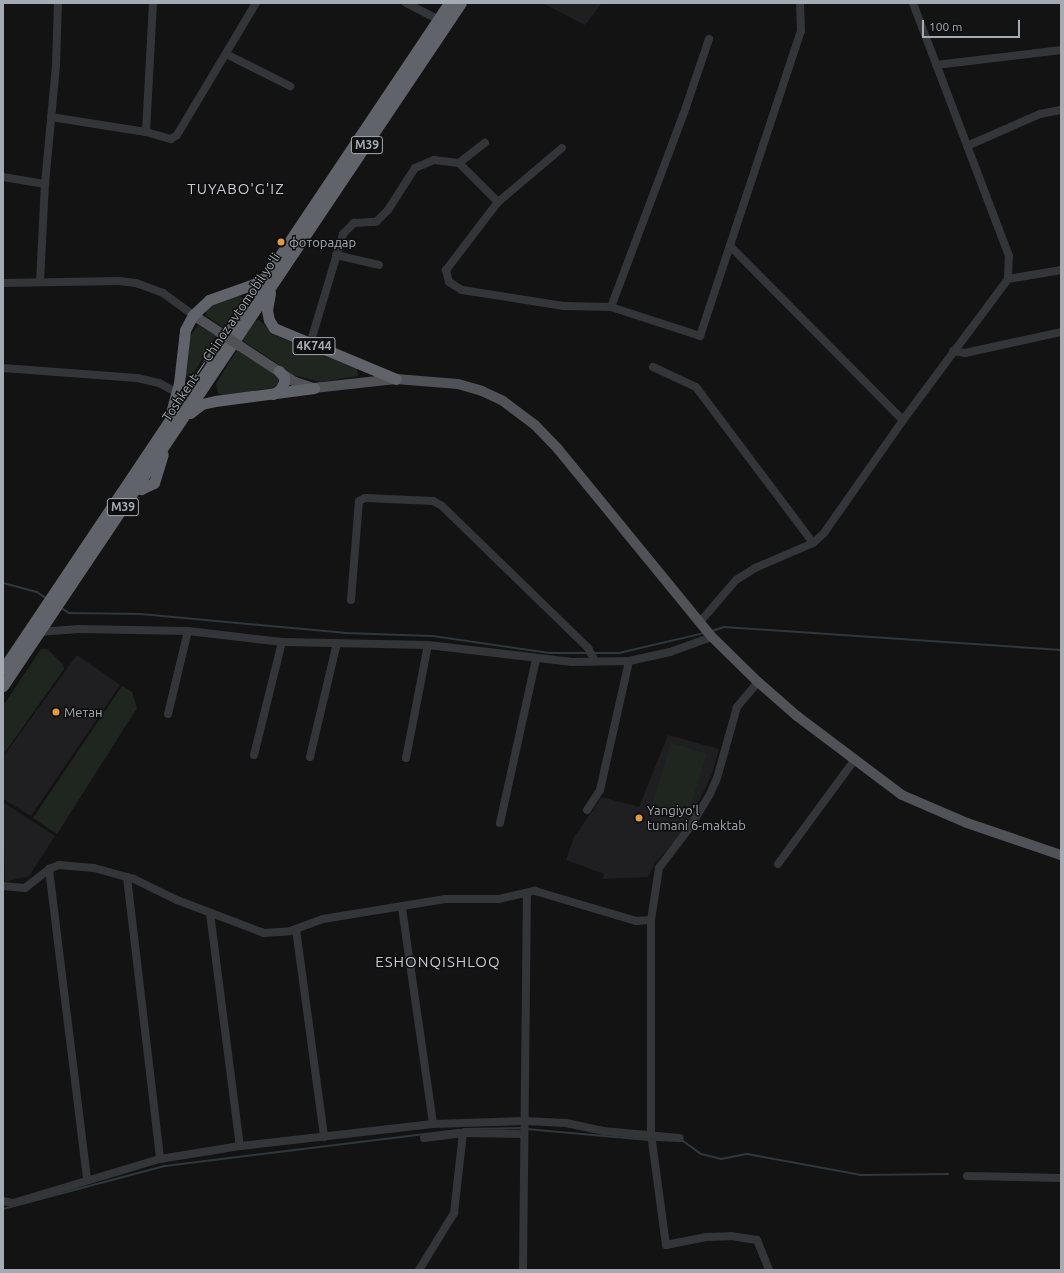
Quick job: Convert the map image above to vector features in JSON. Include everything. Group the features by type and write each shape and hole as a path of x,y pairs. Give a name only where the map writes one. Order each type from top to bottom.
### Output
{"highway":[{"name":"Toshkent — Chinoz avtomobil yoʻli","path":"134,483 148,488 157,480 166,443 272,286 305,228 449,3"},
{"name":"Toshkent — Chinoz avtomobil yoʻli","path":"3,686 60,593 134,483 167,425 268,275 305,228 461,3"},
{"path":"167,425 176,392 186,330 193,315 209,300 254,284 268,275"},
{"name":"4К744","path":"272,286 267,310 271,325 310,344 396,379"},
{"path":"273,395 280,390 284,382 284,377 279,371"},
{"path":"183,418 202,404 230,398 273,395 314,388"},
{"name":"Toshkent — Chinoz avtomobil yoʻli","path":"3,669 40,625"}],"main road":[{"path":"193,315 295,382 314,388 396,379 474,388 491,394 519,412 558,449 712,637 758,682 902,795 934,810 1061,855"}],"street":[{"path":"40,282 44,184 56,65 58,3"},
{"path":"146,132 153,3"},
{"path":"51,117 146,132 171,139 177,135 256,3"},
{"path":"406,3 438,19"},
{"path":"562,148 498,202 446,270 448,282 462,290 549,303 611,307 700,336 801,31 800,3"},
{"path":"702,625 736,580 755,568 813,543 824,533 903,420 1008,279 1009,256 913,3"},
{"path":"611,307 686,108 708,39"},
{"path":"936,65 1061,50"},
{"path":"226,54 290,86"},
{"path":"967,146 1040,114 1061,110"},
{"path":"459,163 486,143"},
{"path":"310,344 343,234 354,223 376,222 388,210 415,168 434,160 459,163 498,202"},
{"path":"3,177 44,184"},
{"path":"730,246 903,420"},
{"path":"336,255 379,265"},
{"path":"1008,279 1059,272"},
{"path":"3,283 119,281 136,283 163,294 193,315"},
{"path":"953,351 965,353 1061,332"},
{"path":"653,367 696,386 813,543"},
{"path":"3,368 137,378 159,384 176,392"},
{"path":"351,600 359,501 365,498 434,501 442,506 588,648 595,661"},
{"path":"40,625 79,629 188,631 282,642 428,646 536,659 595,661 629,661 670,652 712,637"},
{"path":"168,714 188,631"},
{"path":"254,755 282,642"},
{"path":"310,758 337,643"},
{"path":"406,758 428,646"},
{"path":"500,823 536,659"},
{"path":"587,810 600,790 629,661"},
{"path":"758,682 737,707 717,778 710,794 690,827 659,868 651,920 650,1134 666,1245 706,1237 732,1236 757,1240 769,1270"},
{"path":"778,864 855,759"},
{"path":"3,886 26,888 49,869 59,865 94,868 127,877 210,913 264,933 296,929 323,919 402,908 446,899 484,900 527,895 535,891 545,892 636,921 651,920"},
{"path":"49,869 87,1180"},
{"path":"127,877 160,1158"},
{"path":"523,1270 523,1134 525,1121 527,895"},
{"path":"402,908 433,1124"},
{"path":"210,913 240,1146"},
{"path":"296,929 324,1137"},
{"path":"3,1201 13,1203 160,1158 240,1146 433,1124 525,1121 566,1123 603,1131 650,1134 680,1138"},
{"path":"424,1138 463,1133 523,1134"},
{"path":"420,1270 454,1213 463,1133"},
{"path":"967,1176 1061,1178"}],"shaded area":[{"path":"542,3 602,3 585,25"},
{"path":"236,295 244,298 224,328 206,316 206,307"},
{"path":"259,320 277,336 357,369 358,376 320,382 294,375 242,340 255,321"},
{"path":"198,325 216,336 192,376 185,378 189,338"},
{"path":"237,350 275,375 278,379 278,387 222,395 218,393 216,384"},
{"path":"41,649 47,649 63,665 64,669 3,755 3,706"},
{"path":"77,655 120,685 31,816 3,799 3,757"},
{"path":"122,686 132,692 137,708 57,834 33,818"},
{"name":"Yangiyo'l tumani 6-maktab","path":"668,735 719,749 712,774 685,830 656,862 648,877 602,879 604,874 566,860 574,837 602,797 639,807"},
{"path":"671,743 706,754 688,815 652,804"},
{"path":"3,802 55,836 29,876 5,882"}],"waterway":[{"path":"3,583 37,592 47,599"},
{"path":"60,607 69,613 141,614 344,633 433,636 550,653 588,653"},
{"path":"712,631 724,627 1061,650"},
{"path":"593,653 619,653 704,633"},
{"path":"464,1129 522,1128"},
{"path":"526,1129 649,1140"},
{"path":"3,1209 165,1166 460,1130"},
{"path":"653,1140 683,1141 701,1154 721,1159 747,1154 861,1175 948,1174"}],"place":[{"name":"фоторадар","path":"281,242"},
{"name":"Метан","path":"56,712"},
{"name":"Yangiyo'l tumani 6-maktab","path":"639,818"}],"district":[{"name":"TUYABO'G'IZ","path":"236,189"},
{"name":"ESHONQISHLOQ","path":"438,962"}]}
